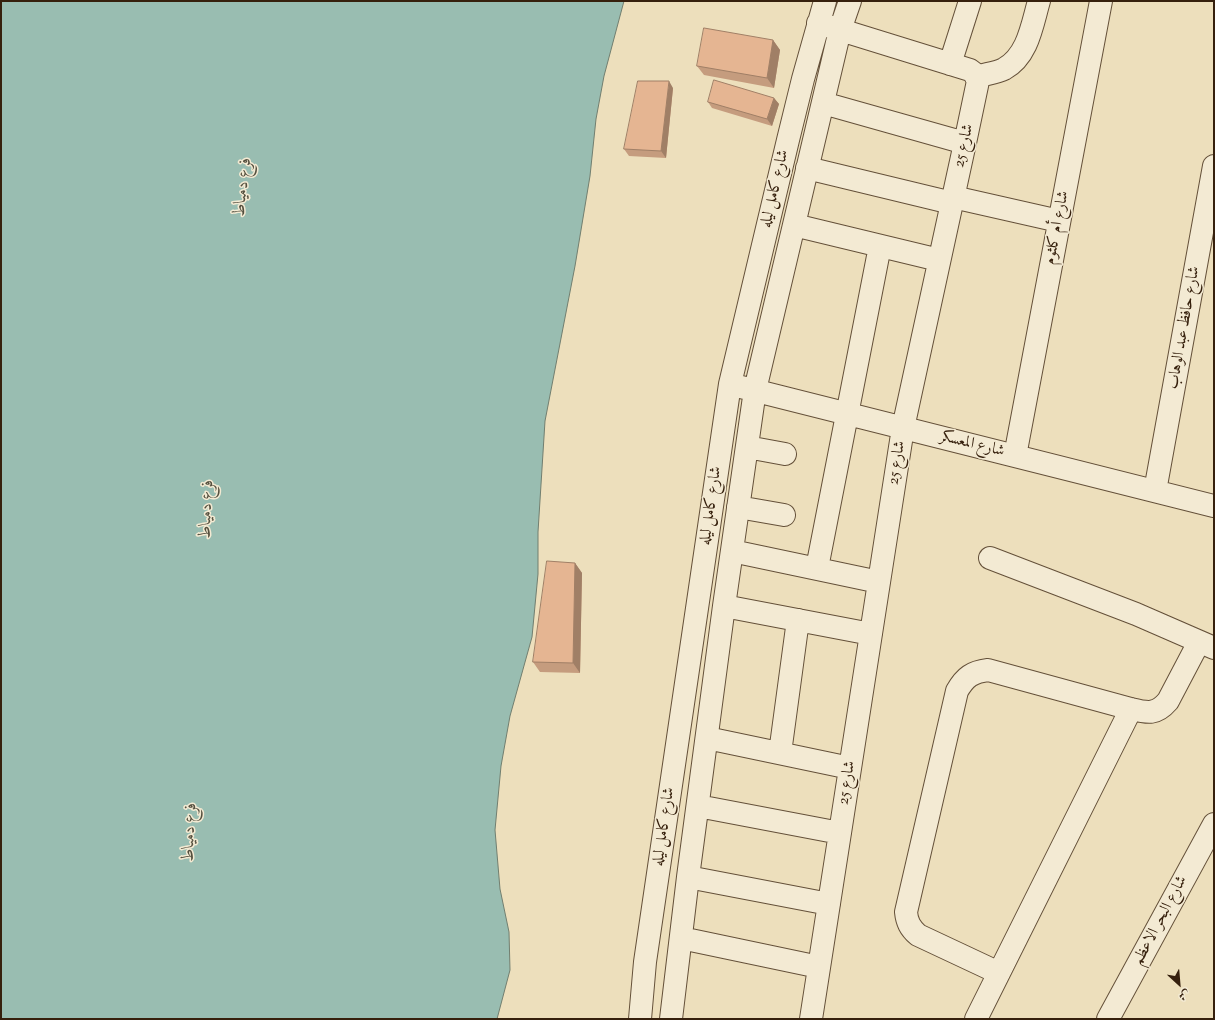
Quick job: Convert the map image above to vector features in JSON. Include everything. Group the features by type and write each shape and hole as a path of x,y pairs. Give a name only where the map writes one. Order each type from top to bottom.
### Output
{"street":[{"name":"شارع كامل ليله","path":"640,1019 645,962 730,384 788,140 825,1"},
{"name":"شارع كامل ليله","path":"671,1019 688,877 724,606 755,390 840,30 850,1"},
{"path":"950,64 970,1"},
{"path":"818,23 970,70 976,77 1003,69 1019,56 1026,44 1039,1"},
{"name":"شارع أم كلثوم","path":"1015,456 1101,1"},
{"name":"شارع 25","path":"811,1019 903,428 978,86 976,77"},
{"path":"822,104 965,144"},
{"name":"شارع حافظ عبد الوهاب","path":"1155,491 1214,166"},
{"path":"807,168 952,200 1059,221"},
{"path":"794,225 939,260"},
{"path":"817,568 880,246"},
{"name":"شارع المعسكر","path":"730,384 1214,506"},
{"path":"747,447 785,454"},
{"path":"738,507 784,515"},
{"path":"732,550 879,582"},
{"path":"990,558 1136,614 1206,645 1168,701 1162,708 1155,712 1146,713 988,670 969,676 962,682 956,691 906,912 913,931 918,935 999,973"},
{"path":"724,606 871,634"},
{"path":"780,753 798,620"},
{"path":"976,1019 1131,709"},
{"path":"707,738 850,768"},
{"path":"698,806 840,833"},
{"name":"شارع البحر الاعظم","path":"1108,1019 1214,824"},
{"path":"688,877 829,904"},
{"path":"681,938 819,967"}],"water":[{"name":"فرع دمياط","path":"1,1 624,1 604,76 596,119 590,176 575,266 545,421 538,532 538,574 532,637 510,716 501,766 495,830 500,889 509,932 510,970 497,1019 1,1019"}],"building":[{"path":"704,28 773,40 767,78 697,66"},
{"path":"714,80 774,98 767,119 708,102"},
{"path":"638,81 669,81 661,151 624,149"},
{"path":"547,561 575,563 573,663 533,662"}]}
